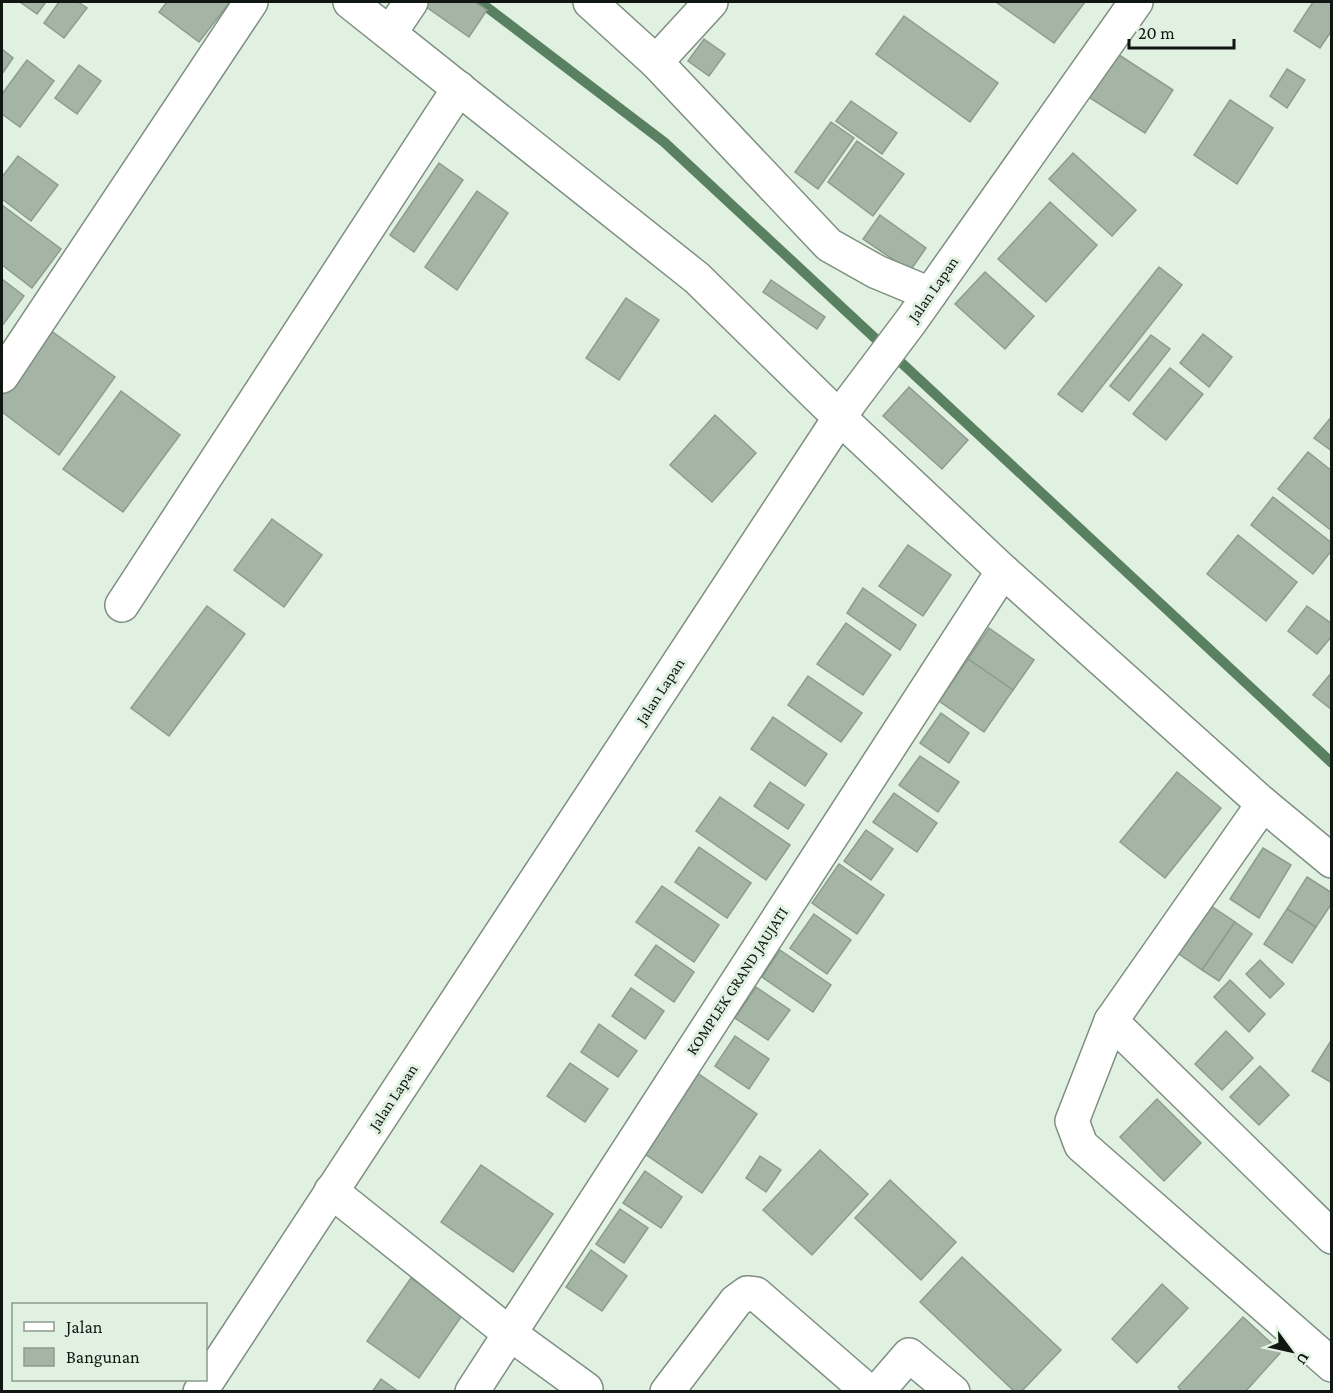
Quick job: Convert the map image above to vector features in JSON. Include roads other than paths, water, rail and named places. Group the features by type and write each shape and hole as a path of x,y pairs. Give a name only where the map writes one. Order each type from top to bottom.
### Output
{"street":[{"path":"2,376 251,2"},
{"path":"350,2 698,278 845,410 1003,571 1263,804 1327,847"},
{"path":"390,33 411,2"},
{"path":"590,2 656,62 829,245 877,272 930,294"},
{"path":"656,62 711,2"},
{"name":"Jalan Lapan","path":"200,1392 845,410 911,321 1136,2"},
{"path":"122,604 459,88"},
{"name":"KOMPLEK GRAND JAUJATI","path":"472,1392 1003,571"},
{"path":"1263,804 1111,1021 1095,1065 1080,1095 1072,1121 1081,1145 1332,1365"},
{"path":"1111,1021 1332,1237"},
{"path":"331,1191 509,1333 586,1389"},
{"path":"667,1392 736,1301 747,1293 756,1294 869,1392"},
{"path":"877,1392 909,1355 953,1392"}],"waterway":[{"path":"480,2 664,142 1332,763"}]}
